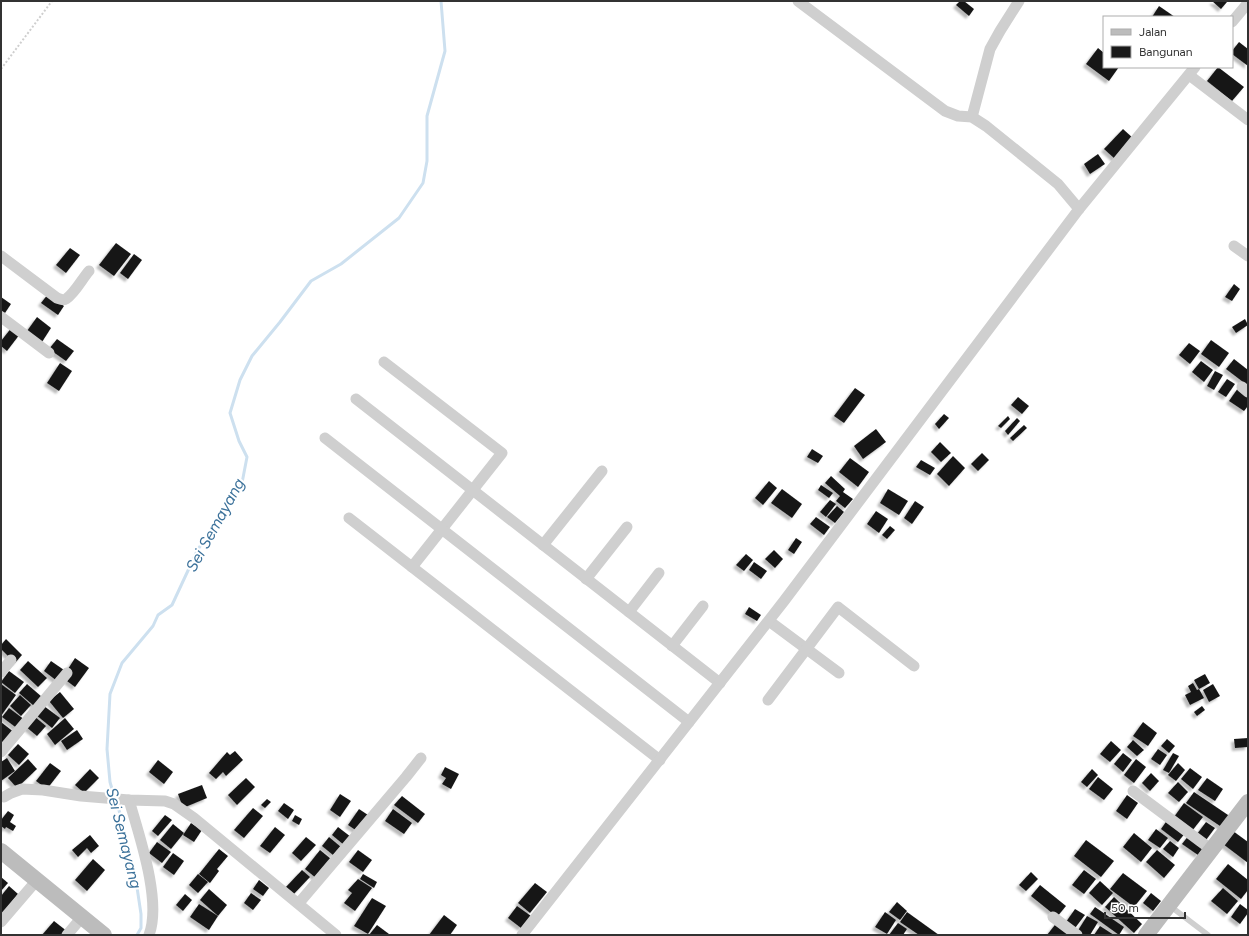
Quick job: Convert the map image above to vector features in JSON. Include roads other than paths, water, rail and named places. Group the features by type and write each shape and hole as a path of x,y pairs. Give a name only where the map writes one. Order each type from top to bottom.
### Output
{"street":[{"path":"798,1 945,111 958,116 972,117 986,126 1058,184 1081,206"},
{"path":"972,117 990,49 1019,1"},
{"path":"1233,21 1248,3"},
{"path":"522,935 769,621 1081,206 1192,71 1248,120"},
{"path":"1234,246 1248,256"},
{"path":"1,258 56,298 62,300 66,299 73,292 89,271"},
{"path":"1,317 48,353"},
{"path":"384,362 502,453 412,567"},
{"path":"356,399 720,683"},
{"path":"325,438 689,722"},
{"path":"543,545 602,471"},
{"path":"349,518 660,760"},
{"path":"586,579 627,527"},
{"path":"629,612 659,573"},
{"path":"672,646 703,606"},
{"path":"768,700 838,607 914,666"},
{"path":"769,621 839,673"},
{"path":"1,672 11,660"},
{"path":"1,752 67,673"},
{"path":"299,903 421,758"},
{"path":"2,798 22,789 43,790 81,796 165,801 174,804 299,903 336,935"},
{"path":"1133,791 1212,850"},
{"path":"121,799 150,879 152,918 149,935"},
{"path":"1146,935 1248,802"},
{"path":"3,857 37,880 104,935"},
{"path":"1,922 37,880"},
{"path":"67,935 82,917"},
{"path":"1053,917 1077,935"}],"lane":[{"path":"1169,906 1208,935"}],"waterway":[{"name":"Sei Semayang","path":"114,796 110,782 107,749 110,694 122,663 153,626 158,615 172,605 198,549 224,515 242,483 247,457 239,441 230,413 240,380 252,356 311,281 341,264 399,218 423,183 427,161 427,116 445,51 441,1"},
{"name":"Sei Semayang","path":"116,801 123,823 128,863 135,874 141,914 141,928 137,935"}]}
